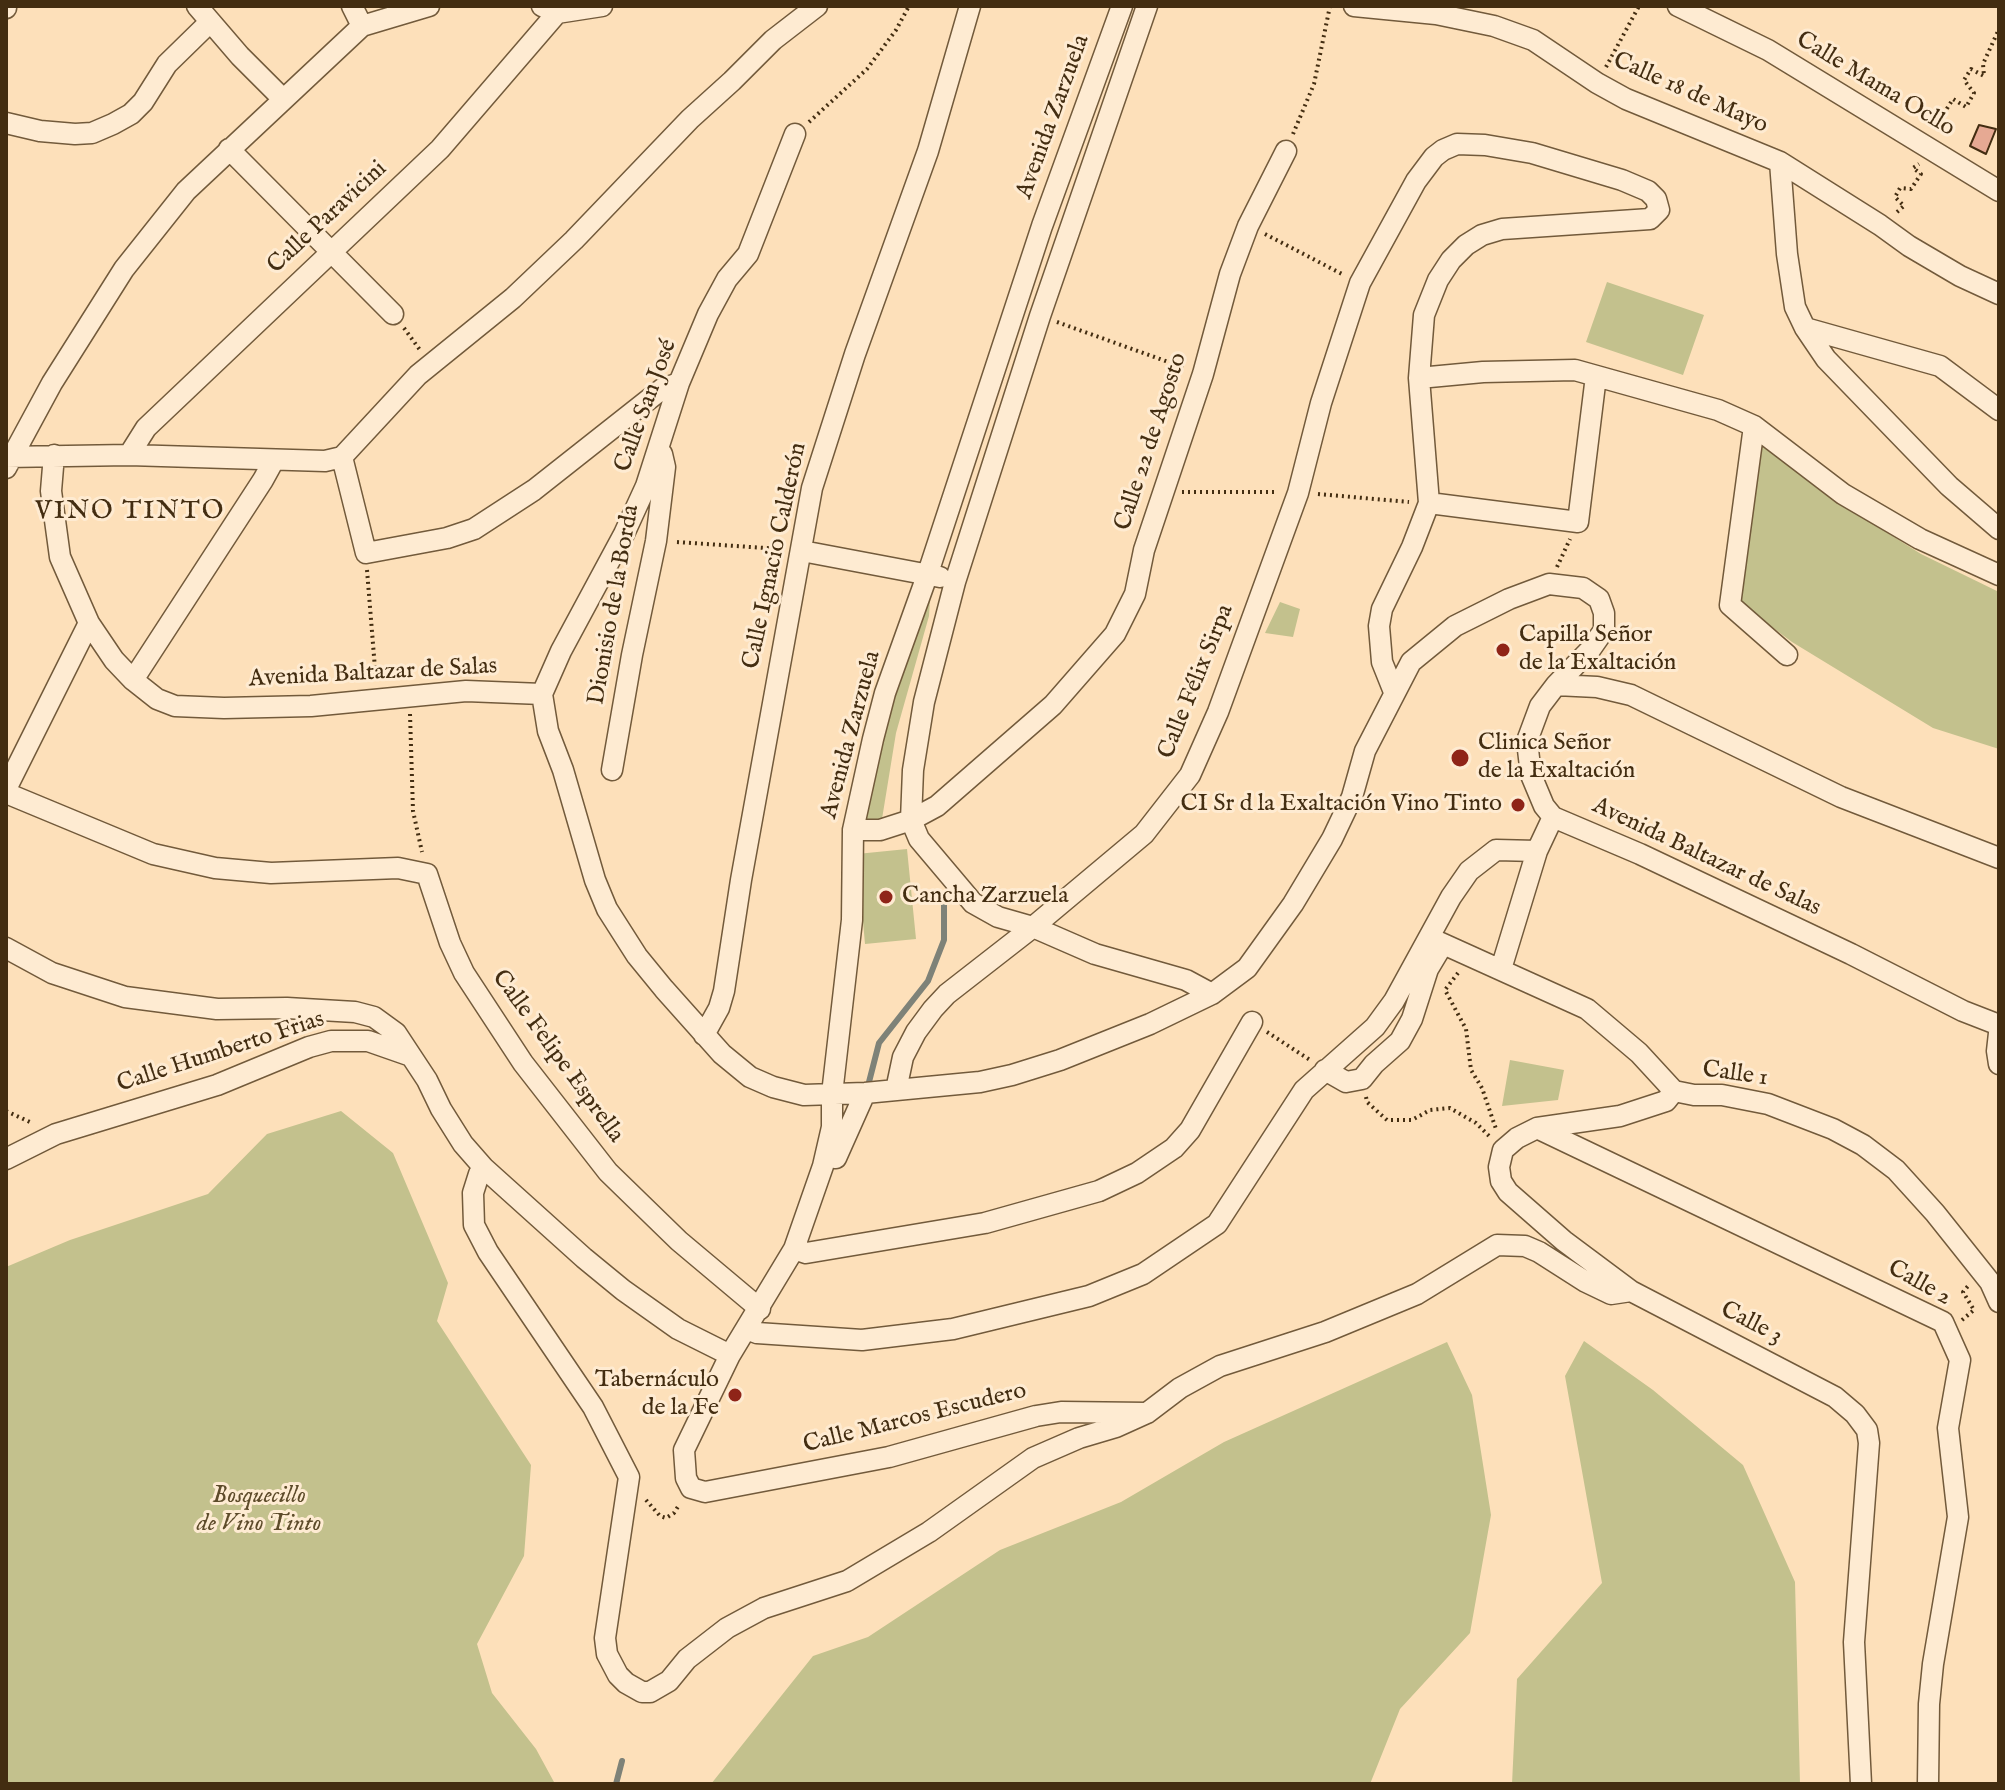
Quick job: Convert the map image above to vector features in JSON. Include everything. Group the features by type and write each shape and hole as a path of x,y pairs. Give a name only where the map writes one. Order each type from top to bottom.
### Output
{"street":[{"path":"352,6 362,26"},
{"path":"8,461 52,383 124,269 186,191 362,26 429,6"},
{"path":"549,10 602,6"},
{"path":"8,461 54,455 325,461 342,457 394,399 513,298 690,119 773,40 817,6"},
{"name":"Calle Ignacio Calderón","path":"704,1035 719,1008 724,991 812,488 826,438 932,139 970,6"},
{"name":"Avenida Zarzuela","path":"692,1484 684,1450 730,1355 752,1331 760,1309 800,1251 832,1127 832,1094 852,920 853,830 885,693 928,573 1042,226 1122,6"},
{"path":"1147,6 1040,316 955,582 919,729 911,820 919,839 973,903 998,917 1033,927 1095,954 1186,980 1212,994"},
{"name":"Calle 18 de Mayo","path":"1354,6 1436,14 1494,26 1533,40 1626,99 1780,162 1909,246 1960,276 1999,294"},
{"name":"Calle Mama Ocllo","path":"1678,6 1768,50 1930,155 1999,191"},
{"name":"Calle Paravicini","path":"129,455 146,428 440,149 549,10"},
{"path":"6,123 40,131 75,134 92,133 113,124 131,114 143,102 204,14 282,98"},
{"name":"Calle San José","path":"542,694 646,486 679,383 708,314 727,279 748,254 795,134"},
{"name":"Calle Félix Sirpa","path":"896,1090 903,1057 916,1032 947,994 1144,834 1190,775 1218,712 1298,493 1321,403 1360,283 1416,181 1434,157 1457,144 1532,153 1622,180 1648,191 1656,199 1659,210 1650,219 1502,229 1482,235 1466,245 1438,280 1424,315 1419,378"},
{"path":"229,149 393,314"},
{"name":"Calle 22 de Agosto","path":"853,830 880,830 911,820 937,806 1053,705 1115,634 1135,594 1144,550 1203,374 1230,274 1248,226 1286,151"},
{"name":"Calle 18 de Mayo","path":"1780,162 1787,254 1795,307 1805,328 1826,359 1949,486 1999,529"},
{"path":"1805,328 1940,366 1999,410"},
{"path":"1394,692 1382,662 1379,626 1382,609 1429,503 1419,378 1575,370 1718,410 1754,426 1843,494 1920,539 1999,575"},
{"path":"1429,503 1578,522 1596,376"},
{"path":"342,457 366,553 447,538 474,529 534,490 662,389 679,383"},
{"path":"1754,426 1730,605 1787,655"},
{"name":"Dionisio de la Borda","path":"612,770 656,541 665,467 663,455 658,452"},
{"name":"Avenida Baltazar de Salas","path":"54,455 51,491 60,557 89,623 114,660 157,699 175,706 194,708 311,706 466,691 542,694"},
{"path":"133,680 274,460"},
{"path":"802,551 928,573 955,582"},
{"path":"542,694 548,731 607,909 637,956 722,1054 750,1077 804,1095 865,1093 980,1082 1012,1075 1110,1041 1212,994 1247,968 1301,891 1332,839 1352,797 1365,751 1411,662 1455,626 1509,599 1549,584"},
{"name":"Avenida Baltazar de Salas","path":"1549,584 1583,588 1599,599 1604,613 1604,630 1600,638 1540,706 1527,741 1531,775 1544,806 1553,817 1640,854 1864,960 1963,1011 1999,1025"},
{"path":"89,623 6,791 153,854 215,868 271,873 398,868 427,874"},
{"path":"1556,685 1597,687 1631,695 1841,797 1999,858"},
{"path":"1501,969 1537,851 1553,817"},
{"path":"1325,1070 1346,1082 1362,1079 1400,1041 1412,1019 1451,897 1469,871 1496,850 1537,851"},
{"name":"Calle Felipe Esprella","path":"427,874 450,943 464,973 523,1063 608,1172 690,1251 760,1309"},
{"path":"752,1331 862,1340 953,1329 1089,1296 1143,1274 1217,1224 1304,1090 1375,1027 1436,941"},
{"name":"Calle 1","path":"1436,941 1587,1009 1639,1053 1674,1091 1722,1095 1768,1104 1833,1129 1863,1145 1896,1170 1967,1250 1990,1282 1999,1302"},
{"path":"6,948 52,973 125,997 217,1009 287,1008 355,1012 374,1017 396,1033 463,1144 484,1168 623,1290 678,1329 730,1355"},
{"path":"800,1251 985,1223 1099,1191 1137,1173 1174,1148 1190,1130 1252,1022"},
{"path":"1999,1033 1999,1064"},
{"name":"Calle Humberto Frias","path":"6,1159 56,1134 217,1085 331,1041 368,1041 411,1056"},
{"path":"1503,1150 1517,1138 1537,1128 1620,1116 1666,1101 1674,1091"},
{"path":"692,1484 698,1437 752,1331 800,1251 841,1141 865,1093"},
{"name":"Calle 2","path":"1537,1128 1943,1322 1960,1360 1948,1428 1958,1517 1933,1664 1928,1784"},
{"name":"Calle 3","path":"1503,1150 1499,1167 1501,1181 1508,1192 1564,1241 1631,1291 1835,1397 1855,1414 1867,1430 1869,1443 1854,1642 1861,1784"},
{"path":"484,1168 473,1193 474,1225 488,1252 593,1407 623,1461 630,1484 605,1623 605,1638 607,1654 618,1675 634,1689 650,1692 669,1681 697,1649 739,1621 764,1608 847,1581 929,1532 1033,1458 1147,1413 1200,1375 1325,1332 1417,1294 1497,1245 1509,1243 1539,1252 1611,1294 1631,1291"},
{"name":"Calle Marcos Escudero","path":"692,1484 705,1492 889,1457 991,1427 1049,1414 1147,1413"}],"path":[{"path":"795,134 867,69 896,30 909,6"},
{"path":"1286,151 1314,84 1330,6"},
{"path":"1597,83 1639,6"},
{"path":"1940,118 1953,99 1966,107 1974,93 1964,80 1971,69 1984,76 1983,64 1999,29"},
{"path":"1880,225 1904,206 1895,197 1900,188 1911,189 1921,174 1913,168 1930,155"},
{"path":"1248,226 1360,283"},
{"path":"393,314 431,365"},
{"path":"1040,316 1203,374"},
{"path":"1549,584 1578,522"},
{"path":"656,541 802,551"},
{"path":"366,553 378,699"},
{"path":"410,697 413,811 427,874"},
{"path":"1471,956 1445,990 1466,1029 1471,1070 1482,1088 1503,1150"},
{"path":"1252,1022 1325,1070"},
{"path":"1362,1079 1367,1102 1387,1120 1412,1120 1430,1110 1450,1108 1476,1123 1503,1150"},
{"path":"1947,1330 1974,1310 1963,1292 1981,1271"},
{"path":"630,1484 660,1516 666,1518 674,1513 692,1484"}],"green space":[{"path":"1607,282 1704,315 1683,375 1586,342"},
{"path":"1763,442 1827,495 1921,554 1999,592 1999,749 1933,728 1792,642 1740,603"},
{"path":"921,596 930,599 929,616 896,733 882,819 871,824 861,819"},
{"path":"1280,602 1300,609 1293,637 1265,633"},
{"name":"Cancha Zarzuela","path":"907,849 916,939 865,944 857,854"},
{"path":"1510,1060 1564,1070 1558,1100 1502,1106"},
{"name":"Bosquecillo de Vino Tinto","path":"341,1111 393,1153 448,1283 437,1321 531,1465 524,1556 477,1644 492,1693 536,1749 554,1782 6,1784 6,1267 70,1240 208,1194 267,1134"},
{"path":"1584,1341 1653,1390 1743,1465 1795,1582 1800,1784 1512,1784 1517,1679 1602,1583 1565,1376"},
{"path":"1447,1342 1472,1395 1491,1515 1470,1633 1400,1709 1370,1784 711,1784 813,1656 868,1637 1000,1550 1121,1502 1224,1442"}],"building":[{"path":"1979,125 1996,129 1986,154 1970,146"}],"waterway":[{"path":"869,1082 879,1043 928,981 944,940 944,902"},
{"path":"616,1784 622,1761"}],"place":[{"name":"Capilla Señor de la Exaltación","path":"1503,650"},
{"name":"Clinica Señor de la Exaltación","path":"1460,758"},
{"name":"CI Sr d la Exaltación Vino Tinto","path":"1518,805"},
{"name":"Cancha Zarzuela","path":"886,897"},
{"name":"Tabernáculo de la Fe","path":"735,1395"}],"district":[{"name":"VINO TINTO","path":"130,513"}]}
